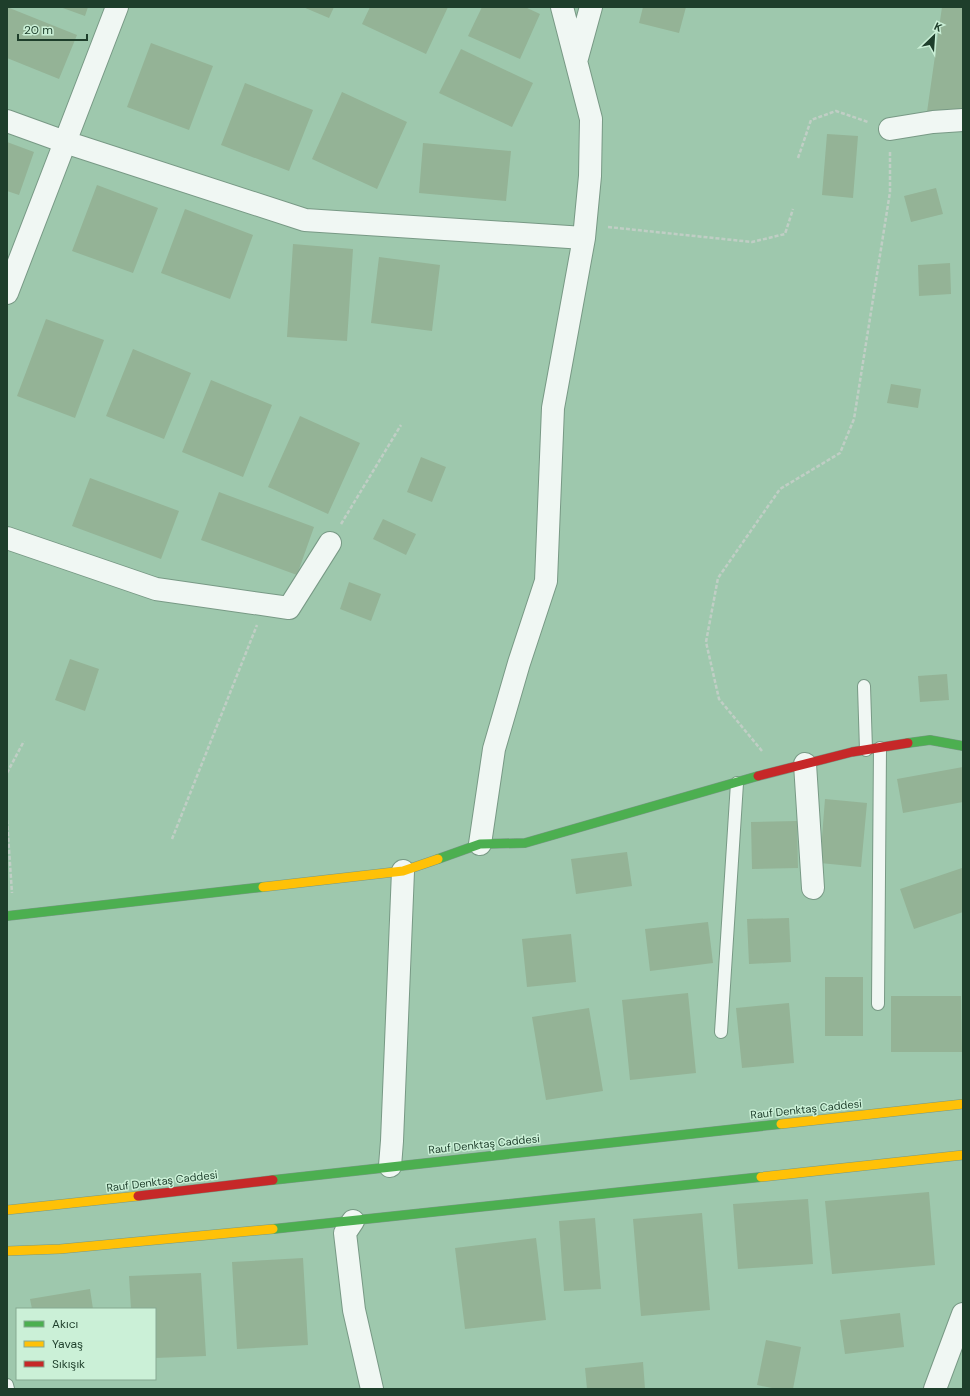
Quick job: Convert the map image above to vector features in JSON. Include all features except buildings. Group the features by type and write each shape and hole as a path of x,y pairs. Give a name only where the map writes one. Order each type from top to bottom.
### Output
{"main road":[{"path":"10,916 403,871 480,844 525,843 778,770 866,750 930,740 963,746"},
{"name":"Rauf Denktaş Caddesi","path":"7,1210 68,1205 390,1166 963,1104"},
{"path":"7,1251 60,1250 353,1221 963,1155"}],"street":[{"path":"7,293 117,7"},
{"path":"480,844 494,749 519,662 546,581 553,408 585,231 590,176 591,119 562,7"},
{"path":"576,60 591,7"},
{"path":"890,129 933,122 963,120"},
{"path":"7,121 65,142 305,220 585,231"},
{"path":"7,538 156,589 289,608 330,543"},
{"path":"805,764 813,888"},
{"path":"390,1166 403,871"},
{"path":"353,1221 345,1233 348,1264 354,1310 372,1389"},
{"path":"935,1389 963,1314"}],"lane":[{"path":"864,686 866,750"},
{"path":"878,1004 880,748"},
{"path":"721,1032 738,782"},
{"path":"7,1385 8,1389"}],"path":[{"path":"778,770 719,699 706,642 718,578 780,489 840,453 854,419 890,192 890,129 836,111 811,120 798,158"},
{"path":"585,231 752,242 785,234 793,209"},
{"path":"330,543 402,425"},
{"path":"172,839 266,604"},
{"path":"7,773 24,741"},
{"path":"7,820 10,916"}],"traffic: fast":[{"path":"908,743 930,740 963,746"},
{"path":"438,859 480,844 525,843 758,776"},
{"path":"7,916 263,887"},
{"path":"273,1180 781,1124"},
{"path":"273,1229 761,1177"}],"traffic: slow":[{"path":"263,887 403,871 438,859"},
{"path":"781,1124 963,1104"},
{"path":"761,1177 963,1155"},
{"path":"7,1210 138,1196"},
{"path":"7,1251 60,1249 273,1229"}],"traffic: jam":[{"path":"758,776 852,752 908,743"},
{"path":"138,1196 273,1180"}]}
